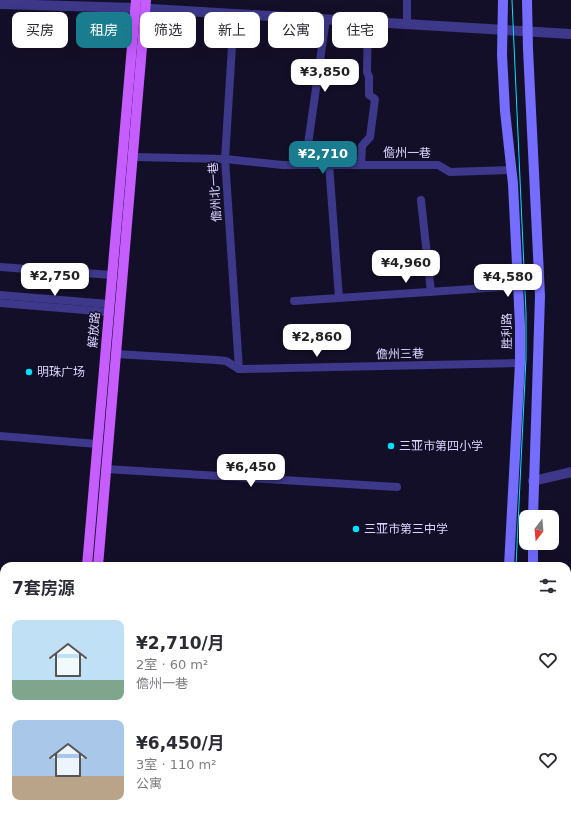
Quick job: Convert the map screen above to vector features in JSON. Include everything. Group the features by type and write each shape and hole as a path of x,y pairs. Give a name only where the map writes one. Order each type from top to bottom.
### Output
{"main road":[{"name":"胜利路","path":"503,0 502,31 505,111 512,170 518,286 520,364 509,562"},
{"path":"527,0 527,32 540,296 540,341 533,481 533,510"},
{"name":"解放路","path":"98,562 133,157 141,4"},
{"name":"解放路","path":"87,562 112,275 141,4"},
{"path":"533,550 533,562"}],"street":[{"path":"407,0 407,24"},
{"path":"0,4 141,4 215,12"},
{"path":"260,15 332,19"},
{"path":"305,165 326,19"},
{"path":"388,23 502,31 571,34"},
{"name":"儋州北一巷","path":"232,48 225,158 239,369"},
{"path":"361,164 362,146 370,137 375,99 369,95 369,77 367,72 367,48"},
{"name":"儋州一巷","path":"133,157 225,158 283,165 438,165 450,172 512,170"},
{"path":"329,164 339,298"},
{"path":"421,200 431,292"},
{"path":"0,267 112,275"},
{"path":"294,301 518,286"},
{"path":"0,295 109,308"},
{"path":"0,303 109,308"},
{"name":"儋州三巷","path":"116,354 226,361 239,369 520,364"},
{"path":"0,436 97,444"},
{"path":"106,470 397,487"},
{"path":"533,481 571,472"}],"tram line":[{"path":"512,0 526,313 526,358 516,562"}],"place":[{"name":"明珠广场","path":"29,372"},
{"name":"三亚市第四小学","path":"391,446"},
{"name":"三亚市第三中学","path":"356,529"}]}
